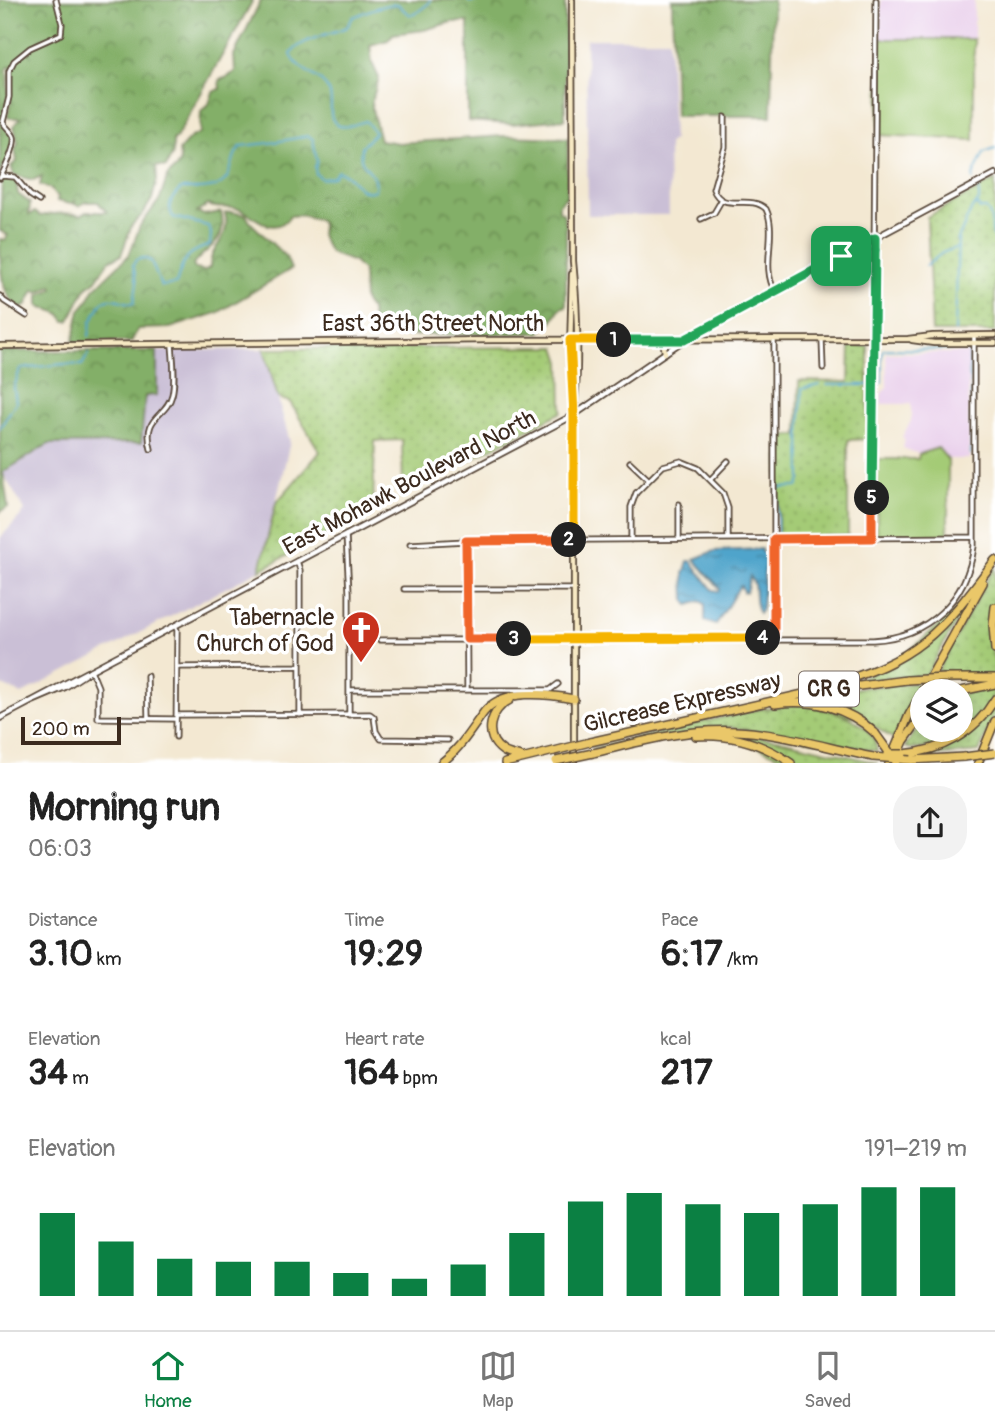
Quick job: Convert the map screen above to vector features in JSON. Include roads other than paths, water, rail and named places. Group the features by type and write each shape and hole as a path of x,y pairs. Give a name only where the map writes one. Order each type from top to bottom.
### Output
{"highway":[{"path":"752,705 859,677 898,660 951,618 995,560"},
{"path":"889,763 909,715 995,560"},
{"path":"995,607 995,650"},
{"name":"Gilcrease Expressway","path":"505,763 732,709 829,689 907,680 945,678 981,681 995,678"},
{"path":"973,685 981,681 995,684"},
{"path":"441,763 466,738 485,711 500,700 516,696 574,699"},
{"path":"525,758 503,751 494,742 491,726 496,710 514,699 574,699"},
{"path":"912,757 961,736 982,718 995,699"},
{"path":"732,709 791,702 816,703 847,714 875,733 895,763"},
{"path":"978,763 995,721"},
{"name":"Gilcrease Expressway","path":"553,762 691,732 737,731 776,736 856,754 912,757"},
{"path":"895,763 910,733"},
{"path":"643,741 705,736 729,737 766,748 791,763"},
{"path":"912,757 964,757 995,753"}],"main road":[{"path":"572,0 573,261 576,297 573,340 574,763"},
{"name":"East 36th Street North","path":"0,346 874,340 995,335"},
{"name":"East 36th Street North","path":"908,339 922,342 995,343"},
{"path":"663,340 665,353"}],"street":[{"path":"0,178 7,166 14,139 3,122 8,103 10,66 30,48 61,34 62,24 56,0"},
{"path":"872,538 876,0"},
{"path":"725,117 724,147 713,186 721,201 753,201 766,209 769,219 769,279 775,291"},
{"name":"East Mohawk Boulevard North","path":"0,718 73,683 91,670 175,625 574,415 684,340 995,174"},
{"path":"0,178 6,175 15,177 30,195 39,201"},
{"path":"701,219 713,213 721,201"},
{"path":"0,296 27,316"},
{"path":"380,640 884,639 907,634 930,622 950,605 963,586 972,560 974,335"},
{"path":"774,340 774,638"},
{"path":"822,340 823,368"},
{"path":"150,449 150,426 172,396 172,344"},
{"path":"631,540 632,500 648,479 663,466 681,461 695,466 723,493 726,501 728,540"},
{"path":"710,480 728,461"},
{"path":"630,462 648,479"},
{"path":"679,504 679,539"},
{"path":"346,535 349,715"},
{"path":"410,544 466,541 973,537"},
{"path":"466,541 467,690"},
{"path":"297,561 300,570 300,715"},
{"path":"404,589 574,589"},
{"path":"175,625 176,737"},
{"path":"177,667 300,666"},
{"path":"91,670 98,687 98,718 373,716 377,734 381,739 447,740"},
{"path":"147,676 148,718"},
{"path":"348,690 550,690 558,684"}],"water":[{"path":"761,549 765,554 765,561 762,609 759,613 750,576 746,592 739,587 716,625 705,621 705,604 700,601 689,605 685,600 684,574 688,561 691,561 713,590 719,591 717,585 694,559 715,551"}],"waterway":[{"path":"89,336 91,322 102,302 115,299 134,303 137,282 133,265 136,260 143,258 151,261 161,286 176,284 189,255 210,245 211,233 208,226 173,217 171,202 181,189 210,188 222,183 227,178 241,146 308,136 313,139 317,161 316,174 322,179 333,177 338,171 364,191 375,190 375,180 361,159 361,147 375,133 366,121 346,126 335,123 331,116 329,91 321,81 298,65 291,54 301,44 347,27 353,17 369,10 398,4 407,13 413,14 430,0"},
{"path":"467,0 479,0"},
{"path":"974,180 973,176 984,152 995,148"},
{"path":"955,332 958,239 972,208 979,201 979,188"},
{"path":"977,204 980,209 986,209 989,213 995,240"},
{"path":"926,266 942,253 958,247"},
{"path":"877,385 882,382 884,349 949,350 955,347"},
{"path":"956,348 969,351 970,384"},
{"path":"0,428 16,402 14,388 20,369 63,364 82,365 89,353"},
{"path":"777,535 777,488 798,487 801,480 802,389 820,385"},
{"path":"827,385 870,385"},
{"path":"971,389 971,409"},
{"path":"971,414 971,454"}],"place":[{"name":"Tabernacle Church of God","path":"361,664"}]}
